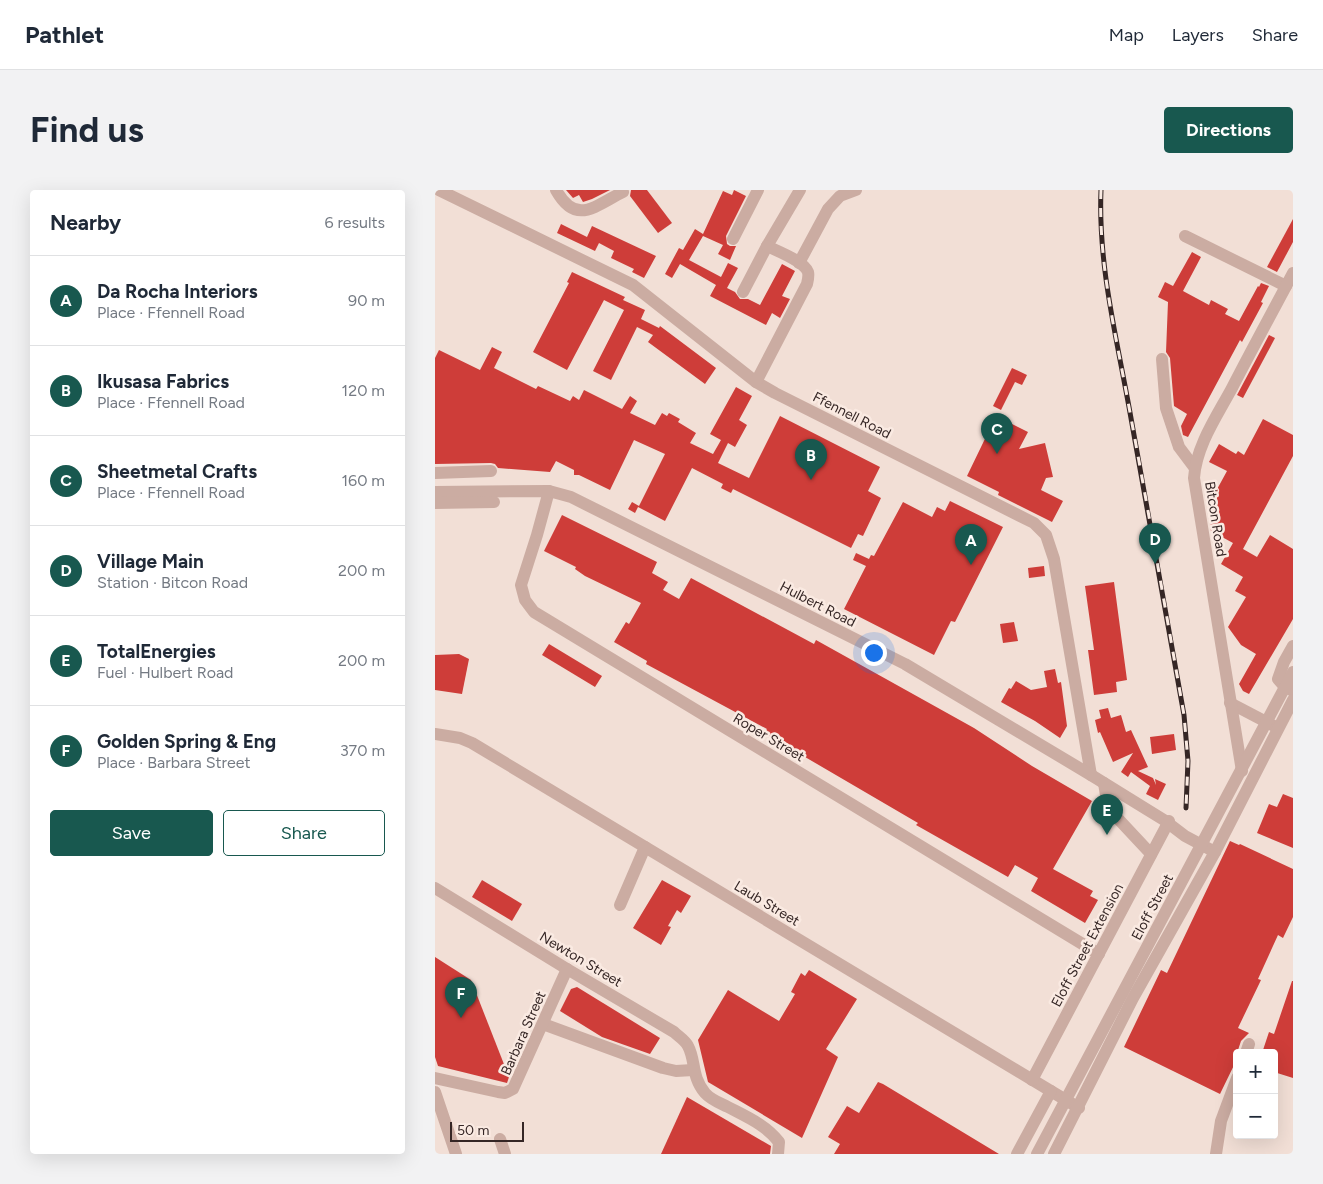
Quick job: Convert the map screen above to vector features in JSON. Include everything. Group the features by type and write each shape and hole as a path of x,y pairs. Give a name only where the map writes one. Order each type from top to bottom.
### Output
{"street":[{"name":"Ffennell Road","path":"440,190 456,194 633,285 757,382 775,393 1033,522 1046,535 1054,559 1091,775"},
{"path":"556,190 567,206 579,211 587,210 623,192"},
{"path":"733,239 758,190"},
{"path":"743,292 800,190"},
{"path":"799,263 828,210 839,196 856,190"},
{"path":"1185,236 1286,286"},
{"path":"757,382 807,284 808,272 799,263 767,246"},
{"name":"Bitcon Road","path":"1241,771 1194,478 1195,467 1199,452 1219,412 1293,273"},
{"path":"1162,358 1166,408 1179,448 1195,467"},
{"path":"435,473 491,471"},
{"name":"Hulbert Road","path":"435,492 549,491 571,497 905,664 1167,821 1185,836 1216,849"},
{"name":"Roper Street","path":"549,491 521,585 525,600 534,612 1099,954"},
{"path":"435,503 494,502"},
{"path":"1289,689 1278,681 1278,676 1293,646"},
{"name":"Eloff Street","path":"1037,1154 1066,1100 1144,967 1216,849 1289,689 1293,672"},
{"name":"Eloff Street","path":"1054,1154 1079,1108 1133,998 1144,967 1203,843 1241,771 1272,725 1293,700"},
{"path":"1229,703 1272,725"},
{"name":"Laub Street","path":"435,734 460,738 472,743 1079,1108"},
{"path":"1104,783 1108,808 1151,854"},
{"name":"Eloff Street Extension","path":"1032,1080 1167,821"},
{"path":"620,905 645,847"},
{"name":"Newton Street","path":"435,888 674,1032 688,1046 693,1070 699,1084 711,1099 753,1120 771,1132 779,1142 778,1154"},
{"name":"Barbara Street","path":"435,1078 497,1092 509,1092 516,1087 567,969"},
{"path":"543,1024 663,1068 676,1071 693,1070"},
{"path":"1215,1154 1221,1120 1233,1088"},
{"path":"1017,1154 1051,1091"},
{"path":"435,1092 456,1154"},
{"path":"500,1139 505,1154"}],"building":[{"path":"566,190 610,190 583,202 579,195 573,198"},
{"path":"631,190 647,190 672,223 658,233 630,196"},
{"path":"734,190 746,196 726,236 727,244 736,246 730,260 718,254 723,245 703,236 689,260 721,277 728,263 738,268 727,288 735,292 740,299 748,299 760,305 782,264 795,271 782,296 790,299 780,318 772,313 766,325 710,296 716,285 680,264 672,278 665,274 679,248 683,250 695,229 703,234 723,191 732,195"},
{"path":"1293,219 1293,242 1277,272 1267,267"},
{"path":"561,224 587,237 592,226 656,256 644,278 632,272 634,269 611,258 614,251 599,243 595,251 557,233"},
{"path":"1192,252 1201,257 1183,291 1209,305 1211,300 1228,309 1225,314 1239,321 1258,286 1261,283 1269,286 1261,302 1263,303 1242,342 1240,340 1188,437 1183,435 1181,426 1187,414 1174,406 1170,358 1166,352 1168,302 1158,297 1165,282 1173,286"},
{"path":"572,272 625,297 623,300 645,310 641,319 659,328 660,326 716,368 705,384 648,342 653,335 637,327 611,380 593,371 624,310 604,300 567,370 533,352 569,283 567,282"},
{"path":"1269,335 1275,338 1243,398 1237,395"},
{"path":"492,347 502,352 494,368 536,389 538,386 570,401 573,396 579,400 584,390 622,409 630,396 637,401 630,413 655,425 662,413 667,416 669,413 680,419 678,422 696,433 690,443 713,454 721,440 710,434 736,387 752,396 739,420 747,425 735,447 728,443 718,463 749,478 780,416 880,467 868,491 881,498 863,536 858,534 851,548 733,489 731,493 721,488 723,484 692,468 665,521 638,507 635,513 628,509 632,502 639,506 665,454 634,440 610,490 579,475 574,475 574,470 556,461 550,472 498,468 495,464 491,463 435,464 435,358 439,350 480,370"},
{"path":"1012,368 1027,375 1022,385 1015,382 1001,410 993,406"},
{"path":"996,416 1028,432 1019,449 1045,443 1053,477 1046,478 1041,490 1063,501 1052,522 998,495 999,492 967,476"},
{"path":"1263,419 1293,435 1293,456 1243,549 1257,557 1270,535 1293,549 1293,619 1249,694 1243,691 1239,684 1256,654 1241,645 1228,627 1246,597 1235,591 1243,577 1221,564 1233,543 1211,531 1210,526 1219,509 1209,504 1227,471 1209,462 1219,444 1236,454 1238,451 1244,455"},
{"path":"950,501 1003,527 955,622 951,621 934,655 844,609 866,566 853,560 856,553 869,559 871,555 874,556 903,502 932,517 937,507 945,511"},
{"path":"562,515 657,562 652,573 668,582 663,590 679,599 691,578 814,644 816,640 974,728 1032,766 1092,801 1053,869 1093,891 1090,896 1098,900 1085,923 1031,891 1038,878 1015,865 1008,877 916,825 918,823 764,733 767,729 646,664 647,661 614,642 626,622 629,624 641,603 585,576 575,569 576,567 544,551"},
{"path":"1044,566 1045,576 1029,578 1028,568"},
{"path":"1114,582 1127,680 1116,682 1117,692 1094,695 1088,650 1094,650 1085,586"},
{"path":"1014,622 1018,641 1003,643 1000,624"},
{"path":"549,644 602,676 595,687 542,655"},
{"path":"459,654 469,659 462,694 435,690 435,655"},
{"path":"1055,669 1058,683 1061,682 1067,726 1060,738 1001,702 1009,688 1011,689 1016,681 1031,690 1047,687 1044,671"},
{"path":"1108,708 1111,718 1121,715 1126,732 1131,730 1148,767 1138,771 1153,778 1156,785 1155,779 1166,784 1158,800 1146,794 1150,786 1131,772 1128,777 1121,772 1133,753 1113,762 1100,732 1098,733 1095,720 1101,718 1099,710"},
{"path":"1174,734 1176,750 1152,754 1150,737"},
{"path":"1283,794 1293,798 1293,848 1257,833 1269,804 1277,807"},
{"path":"1230,841 1293,869 1293,917 1283,938 1278,935 1258,979 1261,980 1238,1028 1249,1033 1241,1041 1238,1049 1233,1049 1233,1067 1220,1094 1124,1047 1161,970 1167,973"},
{"path":"482,880 522,904 512,921 472,897"},
{"path":"662,880 691,896 681,913 677,910 668,926 671,927 661,945 633,928"},
{"path":"435,957 471,980 509,1077 507,1083 438,1066 435,1057"},
{"path":"809,970 857,999 826,1049 838,1057 802,1138 708,1082 698,1040 728,990 779,1021 795,994 791,992 801,973 805,976"},
{"path":"1293,981 1293,1078 1278,1073 1278,1049 1263,1049 1269,1032 1274,1034"},
{"path":"577,987 660,1038 650,1054 602,1037 560,1011 571,989"},
{"path":"878,1082 999,1154 834,1154 840,1144 828,1137 847,1106 859,1113"},
{"path":"687,1097 771,1146 770,1154 661,1154"}],"railway":[{"path":"1101,190 1102,245 1109,299 1184,715 1188,761 1186,808"}],"place":[{"name":"Sheetmetal Crafts","path":"997,454"},
{"name":"Ikusasa Fabrics","path":"811,480"},
{"name":"Village Main","path":"1155,564"},
{"name":"Da Rocha Interiors","path":"971,565"},
{"name":"TotalEnergies","path":"1107,835"},
{"name":"Golden Spring & Eng","path":"461,1018"}]}
